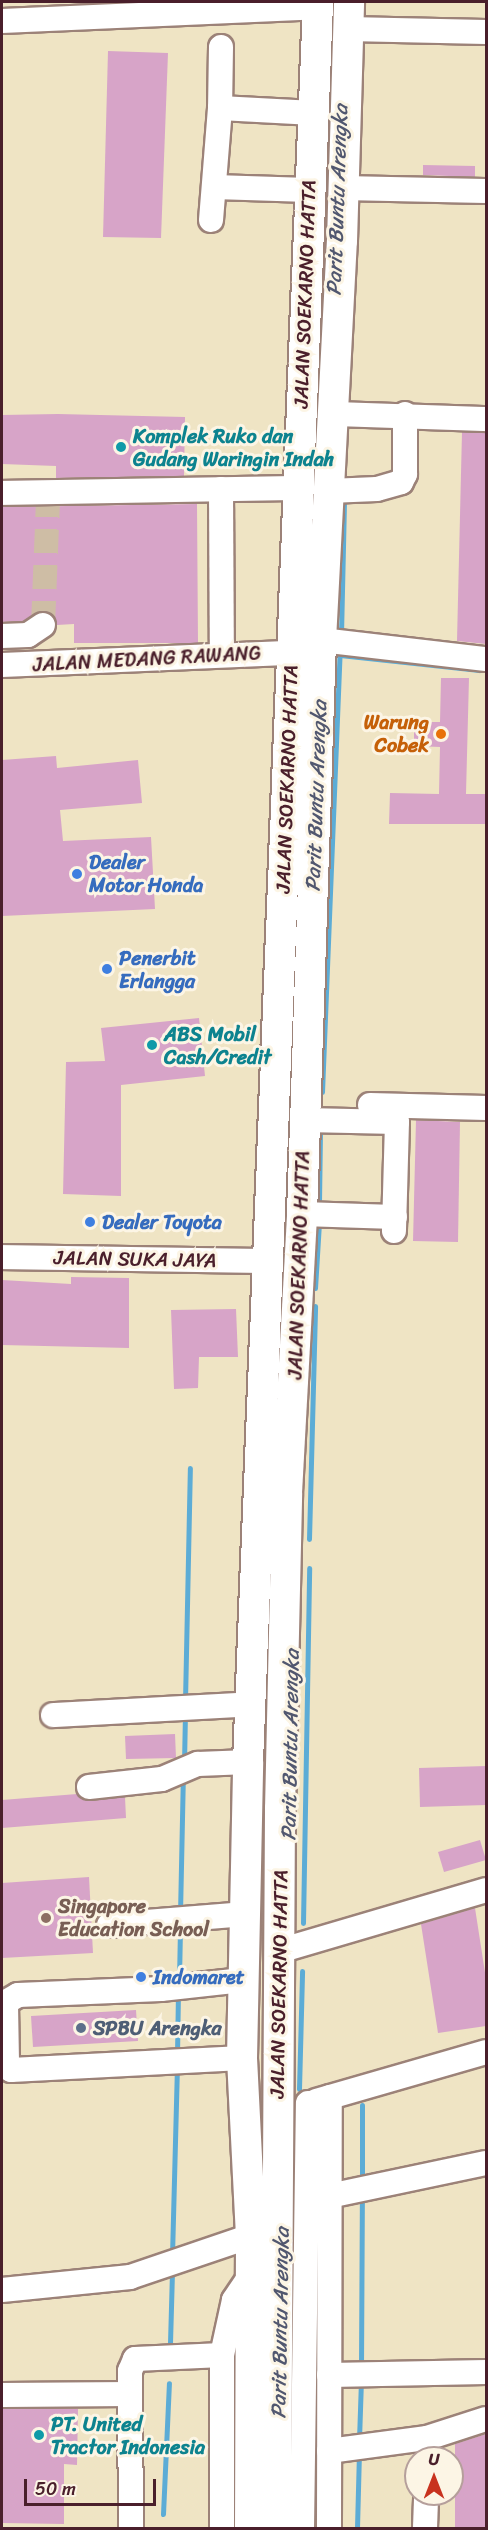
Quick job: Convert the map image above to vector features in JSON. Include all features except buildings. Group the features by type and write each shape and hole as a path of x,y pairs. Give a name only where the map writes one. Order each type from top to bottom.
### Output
{"main road":[{"name":"JALAN SOEKARNO HATTA","path":"276,2529 250,2276 265,2235 242,2058 243,1980 258,1493 317,4"},
{"name":"JALAN SOEKARNO HATTA","path":"250,2529 265,2420 265,2235 278,2114 287,1493 302,1214 305,1112 333,641 329,491 345,188 350,20"},
{"path":"306,240 342,241"},
{"path":"258,1493 287,1493"}],"street":[{"path":"2,21 317,4"},
{"path":"350,20 385,31 486,32"},
{"path":"211,219 220,108 221,47"},
{"path":"220,108 314,112"},
{"path":"214,187 309,190"},
{"path":"345,188 485,191"},
{"path":"333,414 405,414 486,419"},
{"path":"329,491 377,489 401,482 405,474 405,414"},
{"path":"2,493 49,497 297,488"},
{"path":"221,489 222,654"},
{"path":"2,636 28,635 43,625"},
{"path":"333,641 486,659"},
{"name":"JALAN MEDANG RAWANG","path":"2,665 222,654 292,653"},
{"path":"305,1112 486,1108"},
{"path":"302,1214 394,1224 398,1122 305,1112"},
{"name":"JALAN SUKA JAYA","path":"2,1257 268,1261"},
{"path":"53,1715 253,1704"},
{"path":"89,1787 162,1779 198,1764 248,1762"},
{"path":"279,1951 486,1890"},
{"path":"109,1925 246,1914"},
{"path":"242,2058 16,2071 8,2066 4,2051 6,2002 13,1996 161,1989 243,1980"},
{"path":"278,2114 486,2052"},
{"path":"319,2100 329,2196 328,2529"},
{"path":"302,2529 305,2365 319,2100"},
{"path":"329,2196 486,2163"},
{"path":"2,2290 130,2277 265,2235 293,2276 305,2365"},
{"path":"222,2529 222,2355 234,2300 250,2276"},
{"path":"131,2529 130,2371 135,2359 222,2355"},
{"path":"305,2365 329,2370 486,2372"},
{"path":"2,2395 130,2394"},
{"path":"431,2446 486,2419"},
{"path":"329,2451 404,2449"},
{"path":"425,2529 426,2506"}],"waterway":[{"name":"Parit Buntu Arengka","path":"341,635 344,500"},
{"name":"Parit Buntu Arengka","path":"322,1092 340,647"},
{"path":"340,655 479,670"},
{"name":"Parit Buntu Arengka","path":"319,1203 320,1131"},
{"name":"Parit Buntu Arengka","path":"315,1288 319,1223"},
{"name":"Parit Buntu Arengka","path":"309,1539 315,1306"},
{"path":"185,1701 190,1468"},
{"name":"Parit Buntu Arengka","path":"303,1923 309,1568"},
{"path":"184,1764 185,1713"},
{"path":"180,1914 183,1776"},
{"path":"179,1980 180,1926"},
{"name":"Parit Buntu Arengka","path":"299,2089 302,1971"},
{"path":"177,2055 178,1992"},
{"path":"172,2256 177,2067"},
{"path":"362,2105 362,2182"},
{"path":"361,2368 362,2194"},
{"path":"170,2343 172,2271"},
{"path":"359,2440 361,2380"},
{"path":"163,2514 169,2383"},
{"path":"357,2528 359,2452"}],"tunnel":[{"path":"43,625 48,500"}],"place":[{"name":"Komplek Ruko dan Gudang Waringin Indah","path":"121,447"},
{"name":"Warung Cobek","path":"441,734"},
{"name":"Dealer Motor Honda","path":"77,874"},
{"name":"Penerbit Erlangga","path":"107,969"},
{"name":"ABS Mobil Cash/Credit","path":"152,1045"},
{"name":"Dealer Toyota","path":"90,1222"},
{"name":"Singapore Education School","path":"46,1918"},
{"name":"Indomaret","path":"141,1977"},
{"name":"SPBU Arengka","path":"81,2028"},
{"name":"PT. United Tractor Indonesia","path":"39,2435"}]}
